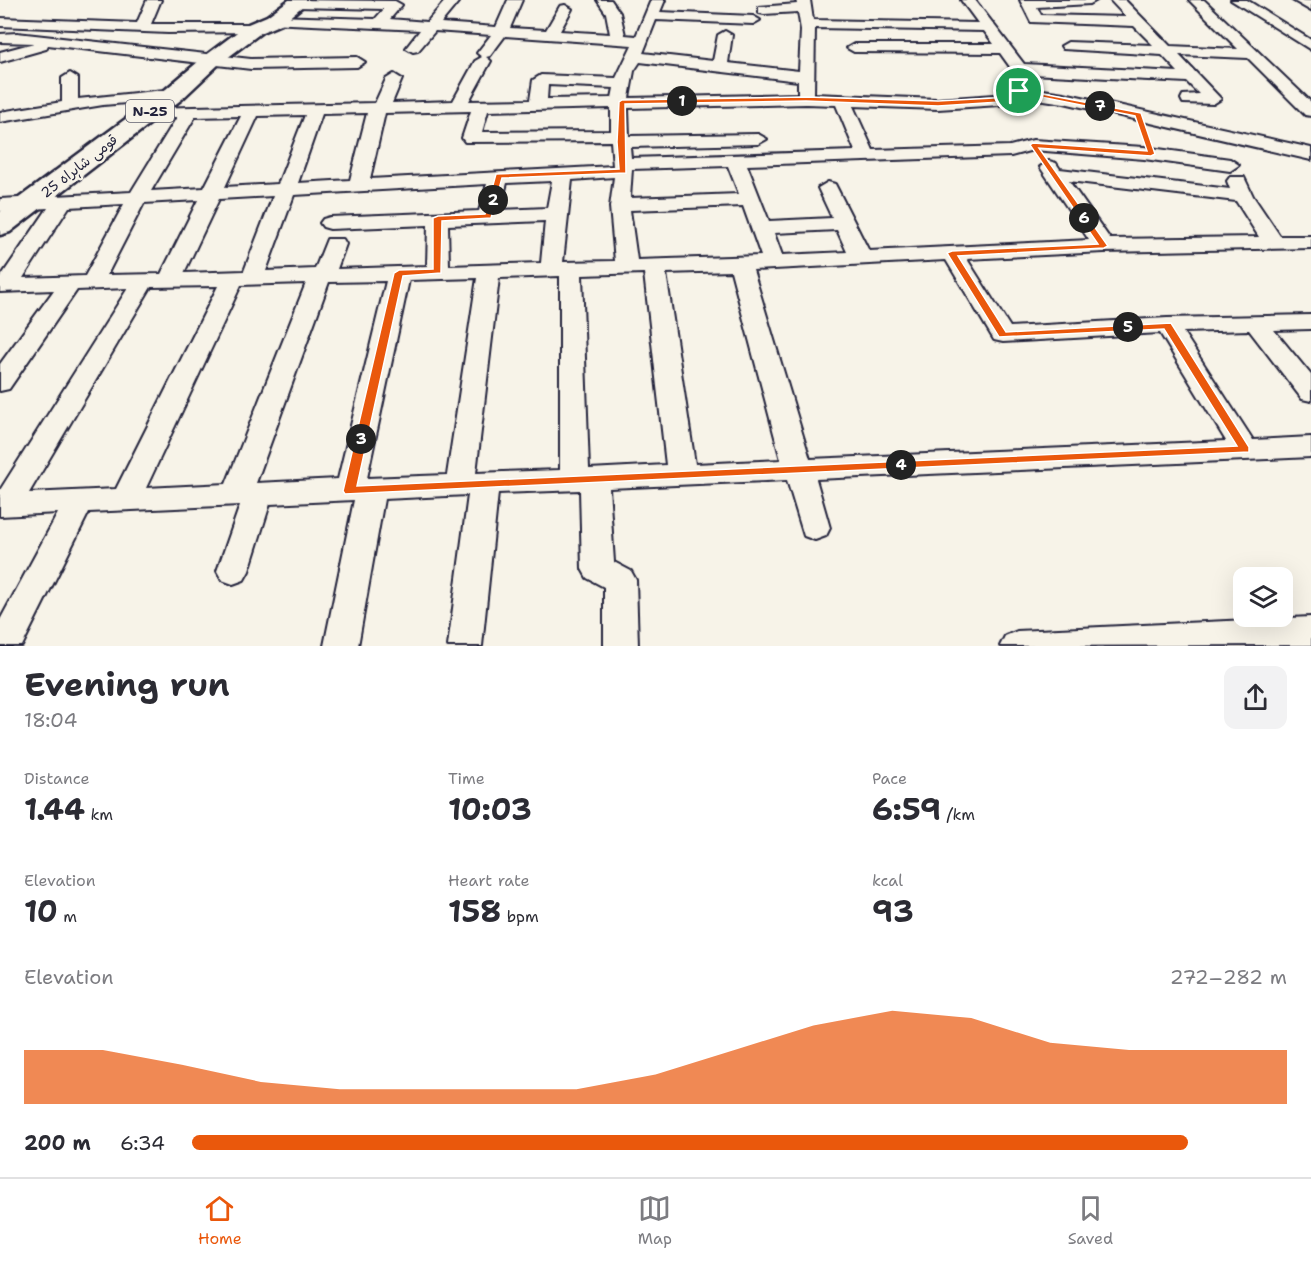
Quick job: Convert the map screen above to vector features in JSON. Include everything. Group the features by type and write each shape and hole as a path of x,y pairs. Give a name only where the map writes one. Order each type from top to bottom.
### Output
{"highway":[{"name":"قومی شاہراہ 25","path":"0,226 204,59 275,13"},
{"name":"قومی شاہراہ 25","path":"0,205 147,105 174,94 204,59"}],"street":[{"path":"142,28 154,0"},
{"path":"413,48 453,0"},
{"path":"459,105 501,30 514,0"},
{"path":"604,0 613,13 618,39"},
{"path":"627,267 620,204 622,92 625,69 642,41 658,0"},
{"path":"538,104 541,80 622,92 938,104 1015,99 1026,78 968,0"},
{"path":"1090,0 1029,1 1036,19 1138,22"},
{"path":"1117,0 1213,99 1189,99"},
{"path":"1196,0 1310,109"},
{"path":"1239,0 1311,46"},
{"path":"1299,0 1311,7"},
{"path":"0,22 142,28 364,1 394,5 379,23"},
{"path":"764,10 803,4 807,24 806,99"},
{"path":"551,34 565,9"},
{"path":"889,9 897,25"},
{"path":"653,16 726,12 753,20"},
{"path":"275,13 379,23 642,41"},
{"path":"807,24 989,27"},
{"path":"720,68 725,35"},
{"path":"0,38 57,42 251,64 357,62"},
{"path":"0,57 57,42"},
{"path":"1068,46 1252,54"},
{"path":"854,48 1006,49"},
{"path":"634,57 808,77"},
{"path":"1020,69 1192,77"},
{"path":"70,78 70,105"},
{"path":"359,184 376,112 382,106 394,79"},
{"path":"1019,91 1311,154"},
{"path":"0,117 70,105 147,105 190,111 538,104 622,92"},
{"path":"842,99 866,155"},
{"path":"482,105 471,138 758,139"},
{"path":"126,498 243,278 285,188 316,108"},
{"path":"3,505 156,281 212,192 254,109"},
{"path":"0,383 82,282 190,111"},
{"path":"1138,115 1151,154"},
{"path":"1217,133 1243,196 1274,243"},
{"path":"1033,145 1104,246"},
{"path":"0,205 563,173 735,159 1011,151 1033,145 1151,154 1230,165"},
{"path":"735,159 774,262"},
{"path":"563,173 556,214 584,480 598,569 620,580 621,646"},
{"path":"1054,174 1243,196"},
{"path":"488,216 499,176"},
{"path":"828,188 861,258"},
{"path":"3,285 64,200"},
{"path":"620,204 749,200"},
{"path":"330,223 556,214"},
{"path":"438,218 438,271"},
{"path":"760,228 845,223"},
{"path":"3,285 740,264 1104,246 1311,242"},
{"path":"233,571 248,495 334,244"},
{"path":"952,253 1003,335 1167,326 1311,322"},
{"path":"740,264 815,528"},
{"path":"654,266 682,476"},
{"path":"465,646 472,485 489,271"},
{"path":"341,646 360,491 399,273"},
{"path":"1256,323 1311,393"},
{"path":"1167,326 1245,449"},
{"path":"3,505 126,498 360,491 1311,447"},
{"path":"4,646 80,501"},
{"path":"1017,646 1311,631"}],"route":[{"path":"1019,91 1064,98 1138,115 1151,154 1033,145 1104,246 952,253 1003,335 1167,326 1245,449 350,491 399,273 438,271 438,218 488,216 499,176 623,171 620,142 622,102 806,99 895,100 938,104 1015,99 1019,91"}]}
